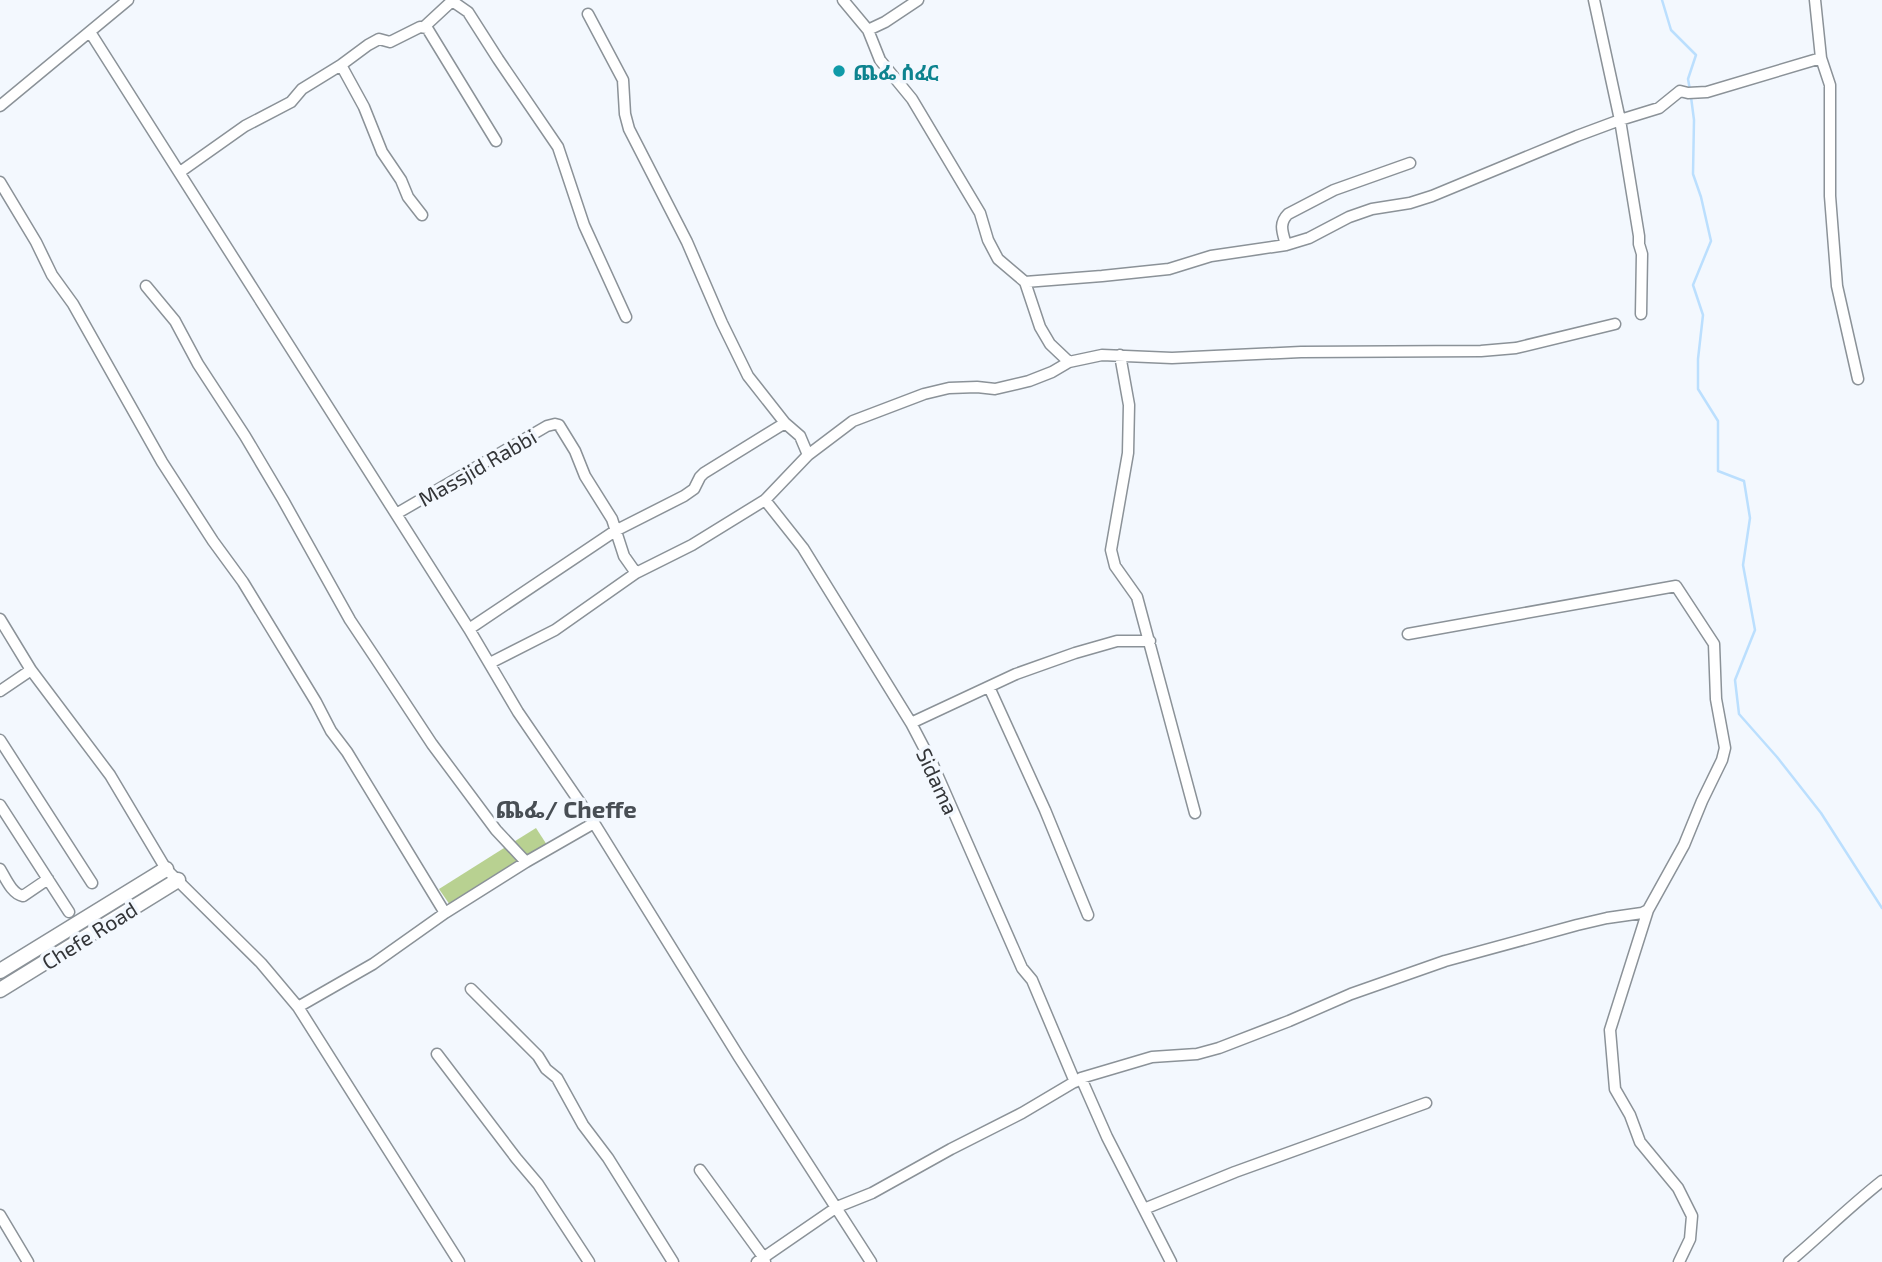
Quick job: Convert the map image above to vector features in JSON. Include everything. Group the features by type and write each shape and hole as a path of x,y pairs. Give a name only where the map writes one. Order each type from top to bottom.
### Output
{"street":[{"path":"0,106 128,0"},
{"path":"843,0 868,30 880,60 912,99 980,213 988,240 999,259 1025,282 1040,327 1050,344 1069,362"},
{"path":"868,30 918,0"},
{"path":"1594,0 1620,120 1640,236 1641,314"},
{"path":"1815,0 1821,58 1829,85 1830,197 1837,286 1858,379"},
{"path":"180,172 245,126 291,102 302,89 368,45 379,39 390,42 424,26 452,1 468,12 558,147 584,225 626,317"},
{"path":"588,14 623,80 625,114 629,129 687,242 748,376 785,423 800,436 808,455"},
{"path":"424,26 496,141"},
{"path":"90,32 469,629 518,712 594,823 738,1057 871,1262"},
{"path":"1025,282 1169,268 1211,256 1286,245 1309,238 1372,209 1432,196 1620,120 1660,108 1680,91 1707,92 1821,58"},
{"path":"341,65 382,152 401,180 408,197 422,215"},
{"path":"1286,245 1281,228 1283,219 1288,214 1334,190 1410,163"},
{"path":"0,182 36,242 51,275 73,304 162,462 243,582 331,731 445,913"},
{"path":"146,286 174,321 198,364 245,436 350,620 432,744 496,830 526,862"},
{"path":"490,663 555,629 636,573 692,545 765,500 808,455 853,421 911,398 949,388 995,389 1052,372 1069,362 1102,355 1172,358 1301,352 1481,351 1516,348 1615,324"},
{"path":"1120,355 1129,405 1128,453 1111,550 1115,566 1137,597 1195,813"},
{"path":"469,629 615,531 684,496 694,489 704,473 785,423"},
{"name":"Massjid Rabbi","path":"396,514 555,424 559,425 575,451 585,476 612,519 624,556 636,573"},
{"name":"Sidama","path":"765,500 803,548 911,723 933,765 1022,968 1032,980 1063,1056 1078,1080 1171,1262"},
{"path":"1408,634 1676,586 1714,644 1716,699 1724,748 1722,760 1684,845 1648,910 1610,1030 1615,1089 1630,1115 1640,1142 1678,1188 1692,1216 1690,1239 1679,1262"},
{"path":"0,619 32,670 110,775 166,869 261,963 298,1007 459,1262"},
{"path":"911,723 1016,674 1075,653 1117,641 1150,641"},
{"path":"0,691 32,670"},
{"path":"989,687 1045,810 1088,915"},
{"path":"0,740 92,883"},
{"path":"0,805 69,912"},
{"path":"298,1007 373,964 445,913 594,823"},
{"path":"0,869 19,895 48,879"},
{"name":"Chefe Road","path":"0,971 166,869"},
{"name":"Chefe Road","path":"0,990 178,880"},
{"path":"700,1170 762,1261 837,1208 872,1193 1078,1080 1152,1057 1197,1054 1220,1048 1351,993 1445,961 1577,925 1648,910"},
{"path":"471,989 557,1078 583,1125 608,1158 673,1262"},
{"path":"437,1054 538,1184 589,1262"},
{"path":"1144,1209 1235,1172 1426,1103"},
{"path":"1790,1262 1882,1181"},
{"path":"0,1215 28,1262"}],"green space":[{"path":"536,828 547,845 450,905 439,889"}],"waterway":[{"path":"1662,0 1671,30 1696,55 1688,79 1690,90"},
{"path":"1691,97 1694,120 1693,174 1711,241 1693,285 1703,315 1698,389 1718,421 1718,471 1744,481 1750,518 1743,565 1755,630 1735,680 1739,714 1821,813 1882,908"}],"place":[{"name":"ጨፌ ሰፈር","path":"839,71"}],"district":[{"name":"ጨፌ/ Cheffe","path":"566,808"}]}
